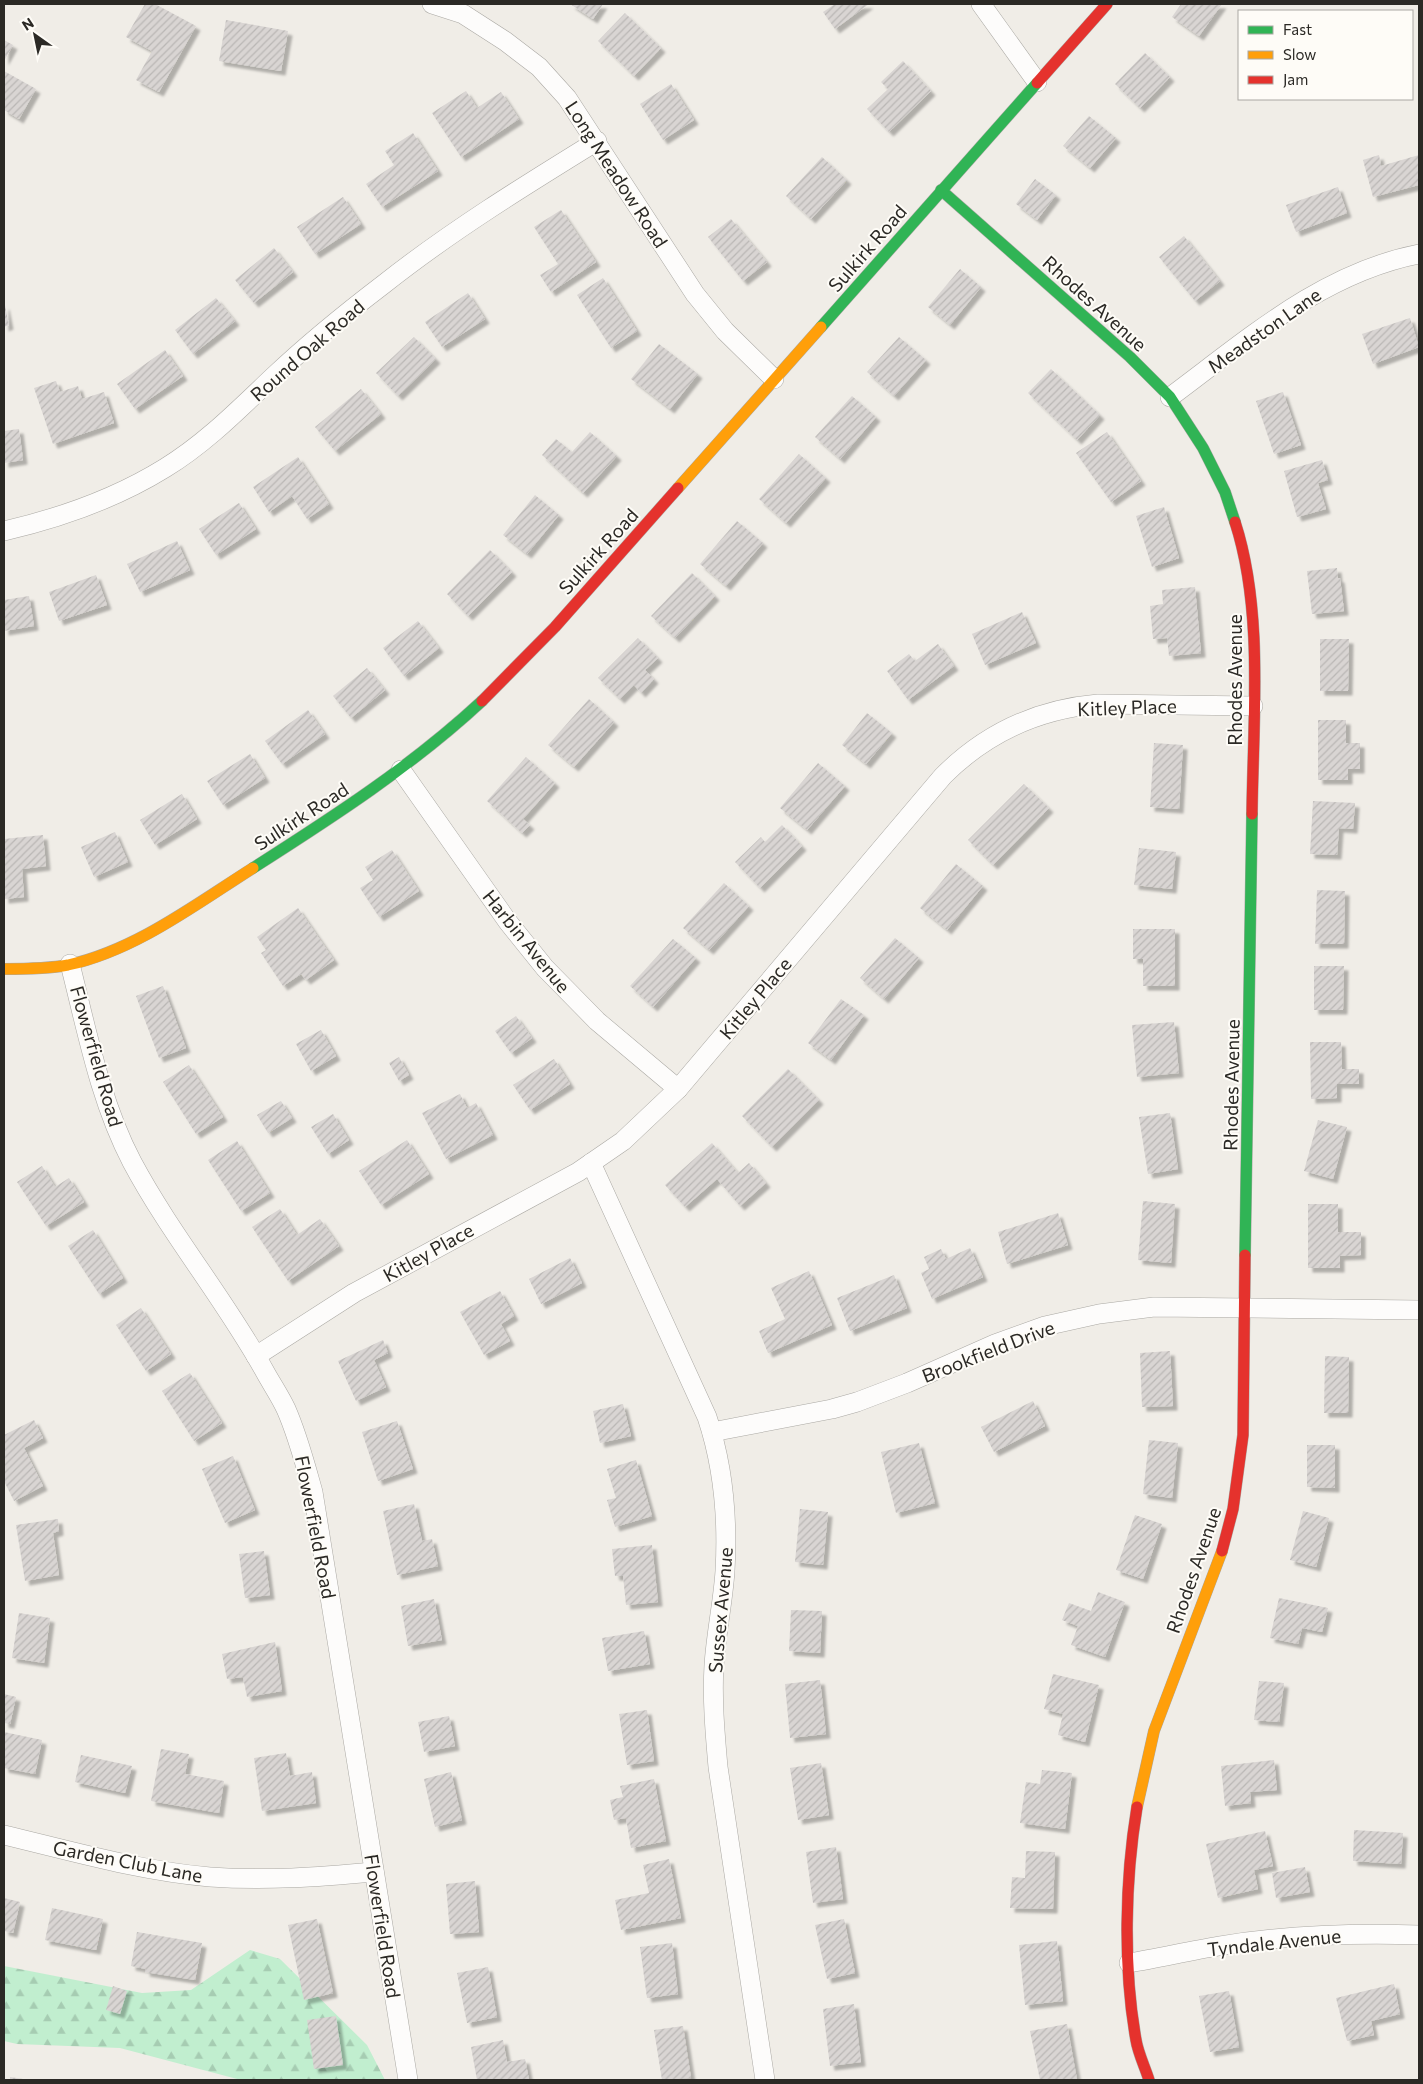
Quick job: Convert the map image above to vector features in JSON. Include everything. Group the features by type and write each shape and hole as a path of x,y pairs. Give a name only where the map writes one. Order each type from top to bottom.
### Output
{"street":[{"name":"Long Meadow Road","path":"432,4 463,14 505,41 538,67 567,98 696,294 725,331 774,379"},
{"path":"981,4 1037,82"},
{"name":"Sulkirk Road","path":"4,969 43,968 70,964 133,940 175,916 374,790 436,742 507,678 555,627 1107,4"},
{"name":"Round Oak Road","path":"4,531 50,520 103,501 166,468 221,427 309,344 383,284 438,244 597,141"},
{"name":"Rhodes Avenue","path":"941,190 1130,357 1170,397 1203,448 1225,492 1240,538 1250,589 1254,642 1243,1435 1233,1509 1218,1564 1164,1701 1154,1731 1139,1791 1128,1880 1129,1987 1136,2042 1149,2080"},
{"name":"Meadston Lane","path":"1170,397 1283,313 1323,288 1366,268 1419,254"},
{"name":"Kitley Place","path":"256,1356 354,1293 591,1163 623,1141 678,1089 944,776 956,763 985,741 1031,718 1081,706 1098,704 1252,706"},
{"name":"Harbin Avenue","path":"401,770 508,922 544,968 597,1021 678,1089"},
{"name":"Flowerfield Road","path":"70,964 103,1091 111,1115 132,1162 166,1219 256,1356 286,1408 298,1438 313,1492 408,2080"},
{"name":"Sussex Avenue","path":"591,1163 707,1418 720,1460 725,1493 725,1571 714,1664 713,1716 718,1767 765,2080"},
{"name":"Brookfield Drive","path":"712,1432 832,1409 858,1402 908,1383 995,1344 1045,1326 1099,1314 1154,1307 1419,1310"},
{"name":"Garden Club Lane","path":"4,1835 154,1869 208,1877 270,1880 374,1872"},
{"name":"Tyndale Avenue","path":"1129,1964 1219,1946 1295,1937 1363,1934 1419,1935"}],"green space":[{"path":"250,1950 280,1959 367,2045 385,2080 241,2080 120,2048 17,2044 4,2041 4,1966 142,1993 191,1990"}],"building":[{"path":"145,4 155,4 196,26 159,92 136,80 152,51 126,37"},
{"path":"570,4 603,4 593,19"},
{"path":"835,4 869,4 835,29 823,12"},
{"path":"1181,4 1222,4 1199,36 1172,17"},
{"path":"625,13 661,48 634,76 598,41"},
{"path":"226,20 288,31 281,71 219,61"},
{"path":"4,40 13,45 4,61"},
{"path":"1145,53 1170,77 1140,108 1115,84"},
{"path":"903,61 931,91 889,132 867,109 888,89 881,82"},
{"path":"4,71 36,89 19,119 4,110"},
{"path":"671,84 694,120 663,140 640,104"},
{"path":"466,91 477,108 501,92 519,119 461,157 432,113"},
{"path":"1089,116 1116,138 1090,168 1063,146"},
{"path":"413,133 438,171 382,207 366,184 394,165 385,151"},
{"path":"1379,155 1381,166 1419,155 1419,185 1373,197 1363,160"},
{"path":"822,157 847,180 811,219 786,196"},
{"path":"1035,179 1056,195 1037,220 1016,204"},
{"path":"1338,187 1347,213 1296,232 1286,205"},
{"path":"343,197 361,224 315,254 297,227"},
{"path":"561,210 596,262 551,292 540,275 558,264 534,227"},
{"path":"731,219 767,262 743,281 708,237"},
{"path":"1184,236 1220,281 1195,301 1159,257"},
{"path":"274,248 293,272 254,303 235,280"},
{"path":"960,269 981,287 950,325 928,307"},
{"path":"603,278 637,331 611,348 577,295"},
{"path":"468,293 485,319 442,347 425,322"},
{"path":"216,298 235,321 193,354 175,330"},
{"path":"4,306 9,325 4,327"},
{"path":"1410,318 1419,347 1373,364 1362,334"},
{"path":"414,337 436,359 398,396 376,373"},
{"path":"899,337 926,360 894,396 867,372"},
{"path":"659,344 698,374 670,409 631,379"},
{"path":"165,350 183,376 135,409 117,384"},
{"path":"1051,369 1100,415 1077,440 1028,393"},
{"path":"56,381 60,392 78,386 82,399 104,392 114,423 53,444 34,388"},
{"path":"361,389 381,414 335,451 315,427"},
{"path":"1283,392 1301,445 1274,454 1256,401"},
{"path":"852,396 876,417 840,459 815,437"},
{"path":"19,429 23,460 4,463 4,431"},
{"path":"590,432 617,456 583,493 542,455 556,439 572,452"},
{"path":"1107,432 1141,481 1111,502 1076,453"},
{"path":"799,454 826,478 786,523 759,499"},
{"path":"298,457 329,504 307,519 292,496 269,512 253,487"},
{"path":"1322,460 1328,480 1318,483 1326,509 1297,517 1284,471"},
{"path":"535,495 559,515 527,554 503,535"},
{"path":"239,503 256,529 216,555 199,529"},
{"path":"1164,507 1179,558 1152,567 1136,516"},
{"path":"737,521 763,543 726,586 700,564"},
{"path":"177,541 190,570 140,592 127,564"},
{"path":"490,550 512,572 468,616 447,594"},
{"path":"1337,568 1344,611 1312,614 1307,571"},
{"path":"692,573 715,596 675,638 651,616"},
{"path":"96,575 107,605 59,621 49,592"},
{"path":"1195,587 1201,653 1169,656 1167,638 1153,639 1150,606 1163,604 1162,590"},
{"path":"29,596 34,626 4,631 4,600"},
{"path":"1022,612 1036,643 985,665 972,634"},
{"path":"418,621 439,648 404,676 383,648"},
{"path":"638,638 658,658 645,670 654,679 641,693 634,685 620,699 598,678"},
{"path":"1320,639 1349,639 1348,691 1320,691"},
{"path":"938,644 954,666 908,700 887,671 909,654 915,661"},
{"path":"367,668 385,690 351,718 333,696"},
{"path":"589,699 614,722 574,767 548,745"},
{"path":"308,710 325,734 282,764 265,741"},
{"path":"867,713 892,733 866,764 842,745"},
{"path":"1318,720 1346,720 1346,743 1360,743 1360,769 1348,769 1348,780 1318,780"},
{"path":"1154,743 1183,745 1179,809 1150,807"},
{"path":"250,754 265,778 223,805 207,781"},
{"path":"526,757 555,783 523,819 530,825 522,833 487,801"},
{"path":"818,763 845,786 807,830 780,808"},
{"path":"1024,784 1049,808 993,865 968,840"},
{"path":"182,794 197,819 155,845 140,820"},
{"path":"1313,801 1355,803 1353,829 1339,828 1337,855 1310,854"},
{"path":"782,825 802,846 760,888 735,862 761,837 765,842"},
{"path":"115,832 128,862 94,877 81,847"},
{"path":"43,835 46,866 22,869 24,897 4,899 4,839"},
{"path":"1139,848 1176,852 1172,889 1134,885"},
{"path":"392,850 419,891 379,917 360,888 373,880 365,867"},
{"path":"956,864 983,886 947,930 920,908"},
{"path":"724,883 749,906 709,950 683,928"},
{"path":"1317,890 1345,891 1344,944 1315,944"},
{"path":"298,908 334,960 306,980 301,974 283,986 261,953 266,950 257,937"},
{"path":"1133,929 1175,929 1175,986 1143,986 1143,959 1133,959"},
{"path":"895,938 919,958 884,999 860,978"},
{"path":"673,939 696,958 653,1007 630,986"},
{"path":"1314,966 1344,966 1343,1010 1314,1010"},
{"path":"163,986 186,1048 159,1058 136,996"},
{"path":"841,999 864,1015 831,1060 808,1043"},
{"path":"516,1016 532,1038 511,1053 495,1031"},
{"path":"1174,1022 1179,1073 1137,1077 1132,1025"},
{"path":"321,1030 336,1056 311,1071 296,1044"},
{"path":"1310,1042 1341,1042 1342,1069 1359,1069 1359,1084 1337,1084 1337,1098 1311,1099"},
{"path":"399,1057 409,1075 399,1081 389,1063"},
{"path":"554,1059 570,1084 530,1110 513,1085"},
{"path":"189,1065 223,1117 196,1134 163,1082"},
{"path":"788,1069 819,1100 772,1147 742,1116"},
{"path":"460,1094 467,1108 476,1103 493,1135 446,1159 422,1113"},
{"path":"281,1101 292,1118 268,1133 257,1115"},
{"path":"1170,1113 1178,1169 1148,1174 1139,1117"},
{"path":"333,1114 349,1140 328,1154 311,1127"},
{"path":"1318,1120 1347,1127 1333,1179 1304,1171"},
{"path":"407,1140 429,1174 381,1205 359,1171"},
{"path":"237,1141 270,1193 241,1211 208,1160"},
{"path":"712,1143 738,1173 749,1163 766,1183 740,1206 717,1179 685,1207 665,1185"},
{"path":"42,1166 55,1187 69,1178 84,1202 46,1226 17,1182"},
{"path":"1143,1201 1175,1204 1171,1263 1138,1260"},
{"path":"1308,1204 1338,1204 1338,1232 1361,1232 1361,1255 1340,1256 1340,1268 1308,1268"},
{"path":"280,1209 297,1235 320,1219 339,1246 288,1281 252,1227"},
{"path":"1058,1213 1068,1245 1007,1264 998,1232"},
{"path":"93,1230 123,1278 99,1294 68,1246"},
{"path":"970,1248 983,1277 932,1299 921,1273 929,1269 924,1257 941,1249 946,1259"},
{"path":"570,1258 582,1283 541,1304 529,1279"},
{"path":"809,1271 832,1325 768,1353 759,1331 785,1319 771,1288"},
{"path":"894,1275 907,1308 850,1331 837,1298"},
{"path":"500,1291 514,1316 501,1324 510,1341 484,1355 460,1312"},
{"path":"141,1308 171,1354 146,1371 116,1325"},
{"path":"383,1340 388,1353 374,1360 386,1387 356,1401 338,1361"},
{"path":"1170,1351 1173,1406 1142,1407 1140,1353"},
{"path":"1325,1356 1349,1357 1348,1413 1324,1413"},
{"path":"190,1373 222,1423 194,1441 162,1391"},
{"path":"1033,1401 1045,1426 994,1452 981,1427"},
{"path":"623,1404 631,1436 600,1443 593,1411"},
{"path":"34,1420 43,1438 24,1448 43,1486 14,1501 4,1481 4,1435"},
{"path":"397,1421 413,1469 378,1481 362,1432"},
{"path":"1149,1440 1178,1443 1172,1498 1143,1494"},
{"path":"919,1443 935,1503 896,1513 881,1452"},
{"path":"1307,1445 1335,1445 1335,1488 1307,1487"},
{"path":"233,1456 255,1510 225,1523 202,1469"},
{"path":"636,1460 652,1516 615,1527 607,1500 616,1498 607,1469"},
{"path":"414,1504 422,1541 432,1539 438,1566 397,1575 383,1511"},
{"path":"800,1509 828,1512 823,1565 795,1562"},
{"path":"1303,1511 1329,1518 1316,1567 1290,1560"},
{"path":"1135,1515 1162,1524 1143,1579 1116,1570"},
{"path":"58,1519 59,1531 53,1533 59,1575 25,1581 16,1525"},
{"path":"652,1545 658,1602 626,1605 623,1576 615,1576 612,1549"},
{"path":"264,1551 270,1595 245,1598 239,1554"},
{"path":"1098,1592 1125,1602 1105,1657 1071,1645 1078,1626 1062,1620 1069,1603 1091,1611"},
{"path":"1279,1598 1328,1608 1322,1632 1302,1628 1298,1644 1270,1638"},
{"path":"434,1599 442,1640 408,1646 401,1606"},
{"path":"791,1610 822,1611 820,1653 789,1651"},
{"path":"19,1613 50,1618 44,1663 12,1658"},
{"path":"644,1631 650,1664 608,1671 602,1638"},
{"path":"275,1642 282,1691 247,1697 243,1677 227,1679 222,1654"},
{"path":"1053,1674 1099,1685 1085,1742 1058,1735 1063,1714 1044,1709"},
{"path":"820,1680 826,1734 790,1738 785,1684"},
{"path":"1259,1681 1284,1683 1279,1722 1254,1720"},
{"path":"4,1694 16,1697 10,1724 4,1723"},
{"path":"647,1710 654,1761 627,1765 619,1714"},
{"path":"449,1716 455,1746 424,1752 418,1722"},
{"path":"4,1732 42,1740 35,1774 4,1768"},
{"path":"161,1749 189,1754 185,1774 224,1781 219,1813 151,1801"},
{"path":"286,1753 290,1776 312,1772 316,1803 262,1811 254,1758"},
{"path":"81,1755 132,1766 125,1793 75,1782"},
{"path":"1274,1760 1277,1790 1250,1792 1251,1803 1225,1806 1221,1766"},
{"path":"821,1763 829,1815 798,1820 790,1768"},
{"path":"1042,1770 1072,1773 1065,1829 1020,1823 1026,1782 1040,1784"},
{"path":"451,1772 462,1820 435,1827 424,1779"},
{"path":"654,1779 666,1841 631,1848 626,1818 614,1820 610,1800 623,1797 620,1786"},
{"path":"1354,1830 1403,1833 1401,1864 1353,1861"},
{"path":"1265,1831 1273,1866 1254,1870 1258,1889 1218,1898 1206,1844"},
{"path":"836,1847 843,1899 813,1903 806,1852"},
{"path":"1026,1851 1055,1852 1053,1909 1010,1908 1012,1877 1025,1878"},
{"path":"669,1859 681,1918 621,1930 615,1900 649,1893 643,1865"},
{"path":"1305,1867 1310,1892 1276,1898 1272,1873"},
{"path":"475,1881 479,1932 450,1934 446,1884"},
{"path":"4,1898 20,1902 13,1933 4,1931"},
{"path":"52,1908 103,1919 96,1950 45,1940"},
{"path":"317,1919 333,1993 304,2000 288,1925"},
{"path":"844,1919 855,1973 827,1979 815,1925"},
{"path":"137,1932 202,1943 195,1980 145,1972 146,1969 131,1966"},
{"path":"1057,1941 1063,2001 1025,2005 1019,1945"},
{"path":"672,1943 678,1994 647,1998 640,1947"},
{"path":"488,1967 497,2017 467,2023 457,1973"},
{"path":"1394,1984 1400,2014 1371,2021 1374,2035 1347,2041 1336,1998"},
{"path":"113,1986 127,1991 120,2014 106,2010"},
{"path":"1229,1991 1239,2047 1210,2052 1199,1996"},
{"path":"854,2004 861,2062 830,2066 823,2009"},
{"path":"336,2016 343,2065 314,2069 307,2020"},
{"path":"1067,2024 1077,2080 1040,2080 1030,2031"},
{"path":"683,2026 691,2078 662,2080 654,2030"},
{"path":"503,2040 507,2062 525,2059 529,2080 477,2080 471,2047"},
{"path":"10,2077 23,2079 23,2080 10,2080"}],"traffic: fast":[{"path":"821,327 1037,83"},
{"path":"941,190 1130,357 1170,397 1203,448 1225,492 1235,522"},
{"path":"253,868 342,810 400,769 482,701"},
{"path":"1245,1255 1252,814"}],"traffic: slow":[{"path":"678,488 821,327"},
{"path":"4,969 68,965 118,949 187,911 253,868"},
{"path":"1137,1807 1154,1731 1222,1551"}],"traffic: jam":[{"path":"1037,83 1107,4"},
{"path":"482,701 555,627 678,488"},
{"path":"1235,522 1244,556 1250,592 1253,629 1255,704 1252,814"},
{"path":"1222,1551 1233,1509 1243,1435 1245,1255"},
{"path":"1137,1807 1130,1864 1127,1953 1136,2040 1149,2080"}]}
